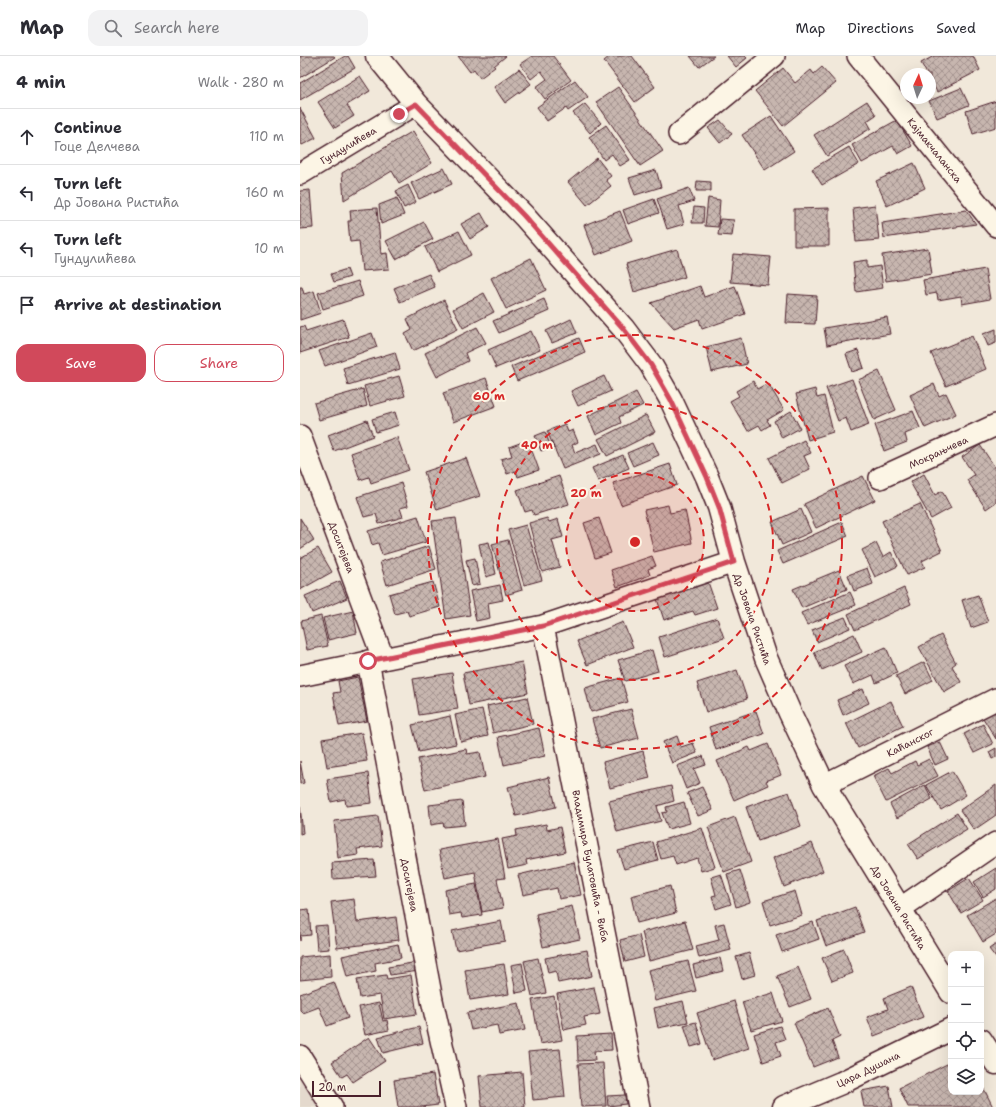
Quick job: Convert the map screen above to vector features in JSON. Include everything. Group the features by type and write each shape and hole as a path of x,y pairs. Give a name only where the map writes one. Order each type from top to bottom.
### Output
{"street":[{"name":"Др Јована Ристића","path":"377,56 416,104 524,216 623,328 651,365 671,400 707,477 719,507 734,562 766,658 824,785 901,908 948,987"},
{"path":"679,134 774,56"},
{"name":"Кајмакчаланска","path":"858,56 996,226"},
{"name":"Гундулићева","path":"300,174 416,104"},
{"name":"Мокрањчева","path":"880,478 996,425"},
{"name":"Доситејева","path":"300,436 376,660 432,1000 456,1107"},
{"path":"300,676 543,626 734,562"},
{"name":"Владимира Булатовића - Виба","path":"543,626 639,1107"},
{"name":"Каћанског","path":"824,785 996,699"},
{"path":"901,908 996,843"},
{"name":"Цара Душана","path":"784,1107 841,1083 948,1030"},
{"path":"984,1045 996,1063"},
{"path":"300,1056 332,1107"}],"shaded area":[{"path":"300,1079 318,1106 319,1107 300,1107"}],"building":[{"path":"300,56 334,56 335,57 300,78"},
{"path":"345,56 348,56 355,68 300,100 300,83"},
{"path":"458,56 506,56 494,66 495,67 480,78 474,69 470,72"},
{"path":"532,56 553,56 571,80 545,99 536,87 547,79 541,71 531,79 520,64"},
{"path":"610,56 632,56 655,87 635,102 604,61"},
{"path":"690,56 714,56 699,67"},
{"path":"727,56 745,56 747,58 736,67"},
{"path":"934,56 973,56 980,70 937,92 936,68 924,68 921,63"},
{"path":"822,67 836,83 783,126 755,91 783,68 795,83 811,70 814,74"},
{"path":"519,69 531,84 505,103 494,87"},
{"path":"360,76 370,91 347,105 354,116 335,128 318,102"},
{"path":"575,80 588,97 568,111 566,108 547,121 537,107"},
{"path":"618,87 663,151 640,166 596,102"},
{"path":"961,88 969,105 937,118 930,104 936,104 936,98"},
{"path":"867,101 876,115 867,121 871,128 827,156 814,135"},
{"path":"996,101 996,127 973,134 966,111"},
{"path":"585,104 601,123 590,133 573,113"},
{"path":"300,108 316,138 302,145 300,141"},
{"path":"771,116 794,151 765,170 742,135"},
{"path":"720,120 732,134 720,143 708,128"},
{"path":"897,120 912,146 898,154 893,146 862,163 852,145"},
{"path":"606,125 630,160 620,166 612,154 604,160 589,137"},
{"path":"413,131 432,163 399,183 392,171 344,200 342,173"},
{"path":"849,147 859,164 822,185 812,169"},
{"path":"597,158 611,176 606,180 611,186 587,205 568,182"},
{"path":"914,163 925,188 887,206 876,181"},
{"path":"444,168 452,184 419,199 411,183"},
{"path":"656,170 661,187 635,195 629,178"},
{"path":"697,181 711,182 711,191 696,191"},
{"path":"408,185 416,202 404,208 396,191"},
{"path":"689,188 694,201 679,206 684,224 667,229 657,199"},
{"path":"310,190 313,228 300,229 300,191"},
{"path":"397,198 404,215 381,224 379,205"},
{"path":"708,198 720,200 718,227 705,226"},
{"path":"654,199 659,213 628,224 623,210"},
{"path":"875,205 879,240 856,242 853,208"},
{"path":"694,207 704,208 703,223 692,223"},
{"path":"377,208 381,254 387,253 389,269 362,271 359,241 350,242 348,221 351,221 350,210"},
{"path":"829,208 829,246 794,246 794,209"},
{"path":"966,210 976,224 884,238 882,223"},
{"path":"620,211 632,241 596,255 584,225"},
{"path":"481,213 489,227 470,239 461,224"},
{"path":"720,219 734,220 732,236 718,235"},
{"path":"424,222 433,239 396,259 386,241"},
{"path":"459,231 471,255 437,272 425,247"},
{"path":"928,248 932,274 886,281 882,255"},
{"path":"677,249 685,277 634,292 626,264"},
{"path":"733,254 771,257 768,285 730,282"},
{"path":"531,258 546,290 506,309 491,278"},
{"path":"867,260 867,268 880,266 883,288 856,292 853,262"},
{"path":"347,269 350,277 334,282 331,274"},
{"path":"985,269 990,299 962,304 961,296 938,300 937,293 926,295 923,280"},
{"path":"429,274 435,287 400,302 394,288"},
{"path":"358,281 363,296 323,309 318,293"},
{"path":"700,286 704,297 735,286 745,314 702,329 699,319 674,328 651,303"},
{"path":"300,287 302,287 304,294 314,291 321,313 300,320"},
{"path":"484,293 494,312 463,328 453,309"},
{"path":"788,294 817,296 815,324 786,323"},
{"path":"544,299 549,311 499,333 493,321"},
{"path":"444,300 458,329 413,351 405,334 412,330 407,319"},
{"path":"887,317 890,334 827,345 824,328"},
{"path":"343,319 349,337 300,353 300,327 304,326 306,331"},
{"path":"571,319 577,333 552,343 546,331"},
{"path":"477,327 486,343 465,353 468,361 437,377 425,353"},
{"path":"996,329 996,343 988,346 983,334"},
{"path":"531,331 540,350 496,368 488,350"},
{"path":"372,333 377,347 325,366 319,351"},
{"path":"972,336 986,369 946,386 931,353"},
{"path":"579,338 585,352 517,381 511,367"},
{"path":"741,338 747,364 712,372 706,347"},
{"path":"858,350 864,368 852,372 846,354"},
{"path":"395,352 400,369 348,385 343,368"},
{"path":"879,371 896,410 874,420 858,380"},
{"path":"399,376 405,396 370,406 364,386"},
{"path":"604,376 611,391 578,406 571,391"},
{"path":"486,378 496,406 453,422 443,393"},
{"path":"852,379 869,425 851,432 846,418 838,421 826,388"},
{"path":"753,381 757,389 768,383 784,410 767,420 770,425 762,430 759,425 748,431 730,401 739,396 736,391"},
{"path":"934,384 939,396 946,393 956,414 925,428 910,395"},
{"path":"363,389 367,406 319,420 314,403"},
{"path":"815,389 817,398 824,396 833,432 808,440 796,394"},
{"path":"636,392 643,405 619,417 621,423 596,435 588,416"},
{"path":"791,411 800,428 782,438 774,421"},
{"path":"913,411 920,428 905,434 907,442 884,451 875,425"},
{"path":"395,412 399,425 376,432 372,419"},
{"path":"646,415 655,432 607,456 598,439"},
{"path":"367,420 373,436 334,451 328,435"},
{"path":"565,424 568,432 573,430 578,442 572,445 575,453 597,444 601,454 563,469 547,431"},
{"path":"545,432 551,447 541,451 535,436"},
{"path":"397,437 409,470 371,483 369,477 360,480 351,453"},
{"path":"528,440 539,470 518,477 516,471 507,474 501,459 512,456 509,447"},
{"path":"804,440 811,453 804,456 810,469 782,483 769,458"},
{"path":"653,442 659,455 633,466 627,453"},
{"path":"980,445 996,469 996,502 986,509 967,480 974,475 962,457"},
{"path":"623,455 629,468 598,481 592,468"},
{"path":"466,458 480,496 437,510 424,472"},
{"path":"670,464 677,485 621,505 613,483"},
{"path":"924,474 935,495 942,491 951,508 931,519 910,482"},
{"path":"559,476 569,504 534,515 532,510 525,512 517,490"},
{"path":"863,476 875,500 816,528 804,504"},
{"path":"401,483 408,506 400,508 403,517 379,524 376,514 364,517 357,497"},
{"path":"920,504 942,551 922,561 925,567 907,575 882,521"},
{"path":"668,505 670,513 685,510 692,543 654,552 644,510"},
{"path":"801,509 811,532 782,545 772,522"},
{"path":"418,516 426,542 382,555 378,543 372,545 368,531"},
{"path":"300,518 314,540 300,549"},
{"path":"456,518 470,615 446,619 432,521"},
{"path":"547,518 549,522 558,519 563,537 552,540 560,567 542,572 529,523"},
{"path":"599,518 611,553 595,558 584,523"},
{"path":"842,522 848,536 783,564 777,551"},
{"path":"526,525 542,580 524,585 508,530"},
{"path":"508,540 522,590 506,595 492,544"},
{"path":"489,542 496,574 486,577 479,544"},
{"path":"876,543 883,557 891,552 898,566 875,577 862,550"},
{"path":"429,546 436,569 387,585 380,562"},
{"path":"318,548 332,572 300,590 300,558"},
{"path":"652,556 656,566 648,569 650,575 617,587 611,570"},
{"path":"475,558 480,584 472,586 466,560"},
{"path":"867,568 873,584 854,591 848,575"},
{"path":"839,570 847,589 802,608 793,589"},
{"path":"340,581 347,598 312,613 305,596"},
{"path":"433,582 440,607 409,616 407,611 395,614 389,594"},
{"path":"708,582 717,608 695,615 693,611 664,620 657,599"},
{"path":"500,585 503,600 488,603 490,618 476,621 470,591"},
{"path":"904,588 911,604 855,630 848,614"},
{"path":"850,592 856,605 807,625 801,613"},
{"path":"978,595 988,622 971,628 962,600"},
{"path":"353,611 357,633 328,640 323,618"},
{"path":"321,616 328,646 307,650 301,621"},
{"path":"845,617 850,628 817,642 812,630"},
{"path":"717,618 724,638 665,657 659,637"},
{"path":"623,622 633,647 587,665 577,641"},
{"path":"854,634 862,652 822,670 814,652"},
{"path":"941,635 956,663 952,666 961,682 944,692 919,647"},
{"path":"886,647 897,673 876,683 873,675 853,684 844,666"},
{"path":"652,650 658,671 625,681 618,660"},
{"path":"522,662 528,693 469,705 463,673"},
{"path":"924,662 933,680 905,694 896,676"},
{"path":"737,670 747,699 706,712 697,683"},
{"path":"452,673 458,709 419,715 413,679"},
{"path":"358,677 367,721 339,726 333,693 340,692 338,681"},
{"path":"621,678 628,702 591,712 585,688"},
{"path":"863,689 869,703 843,715 837,700"},
{"path":"527,697 533,724 493,733 487,706"},
{"path":"891,701 903,726 858,748 846,723"},
{"path":"482,709 488,736 461,742 455,715"},
{"path":"631,709 639,738 600,748 592,719"},
{"path":"996,709 996,739 983,718"},
{"path":"756,711 764,734 716,750 709,727"},
{"path":"450,716 456,744 419,752 412,725"},
{"path":"983,724 993,744 974,753 964,734"},
{"path":"539,728 545,756 504,765 498,737"},
{"path":"362,733 367,761 327,767 322,739"},
{"path":"677,736 681,747 693,743 697,753 672,763 663,742"},
{"path":"940,742 948,759 935,765 927,747"},
{"path":"768,744 781,775 766,781 768,785 734,800 717,761 749,747 751,751"},
{"path":"996,748 996,757 992,759 989,752"},
{"path":"466,749 467,754 480,752 485,777 425,790 418,759"},
{"path":"643,751 650,778 610,788 603,762"},
{"path":"703,756 706,765 694,769 700,783 686,789 677,766"},
{"path":"929,759 938,776 886,802 873,776 889,768 892,773 915,761 917,765"},
{"path":"300,761 304,783 300,784"},
{"path":"952,771 966,795 941,810 926,785"},
{"path":"368,773 372,803 346,806 345,799 331,802 327,779"},
{"path":"549,777 556,807 516,816 508,787"},
{"path":"925,785 932,799 897,818 890,804"},
{"path":"996,785 996,815 974,830 960,810"},
{"path":"671,786 674,801 657,806 661,821 617,832 609,801"},
{"path":"702,787 713,810 698,816 687,793"},
{"path":"789,792 801,826 758,841 746,807"},
{"path":"462,801 465,825 444,827 443,823 431,825 429,805"},
{"path":"684,802 690,823 668,829 662,813 667,812 666,807"},
{"path":"300,806 303,833 300,834"},
{"path":"957,813 967,829 918,859 908,844"},
{"path":"378,816 382,846 357,849 358,855 338,858 334,821"},
{"path":"735,817 751,862 724,872 708,827"},
{"path":"546,824 547,830 560,827 565,852 526,860 527,865 508,869 502,839 517,836 516,830"},
{"path":"702,828 715,867 701,871 697,858 676,865 673,856 661,859 656,842"},
{"path":"498,839 505,878 497,879 503,908 482,912 475,872 445,878 439,850"},
{"path":"653,842 658,860 624,869 618,851"},
{"path":"812,843 823,871 784,887 773,858"},
{"path":"374,860 376,876 333,879 332,863"},
{"path":"574,862 581,895 559,899 557,888 523,895 518,875"},
{"path":"996,868 996,889 983,897 974,882"},
{"path":"740,870 750,902 736,907 727,874"},
{"path":"721,874 731,904 716,909 712,896 716,895 711,877"},
{"path":"969,878 983,900 961,913 948,891"},
{"path":"476,884 482,915 462,918 461,913 449,915 445,890"},
{"path":"670,886 676,913 637,923 631,896"},
{"path":"795,891 802,915 770,925 763,901"},
{"path":"996,898 996,934 983,942 967,915"},
{"path":"354,899 357,922 396,917 399,940 337,948 331,902"},
{"path":"572,906 580,939 543,947 536,914"},
{"path":"855,907 864,932 826,946 817,921"},
{"path":"309,909 311,935 300,936 300,910"},
{"path":"501,921 505,941 456,950 452,931"},
{"path":"685,921 693,950 649,961 642,932"},
{"path":"813,922 819,939 782,952 776,935"},
{"path":"724,923 731,950 699,958 696,946 719,940 715,925"},
{"path":"327,925 329,949 317,950 315,926"},
{"path":"639,935 644,957 625,962 620,940"},
{"path":"398,944 401,958 375,963 376,971 347,977 342,956"},
{"path":"996,944 996,958 989,949"},
{"path":"844,949 853,973 832,981 822,958"},
{"path":"587,950 592,976 558,983 556,971 548,973 545,958"},
{"path":"749,953 755,975 742,979 736,957"},
{"path":"330,954 331,977 300,980 300,957"},
{"path":"538,958 546,993 532,996 524,961"},
{"path":"720,958 723,971 696,978 693,965"},
{"path":"688,961 696,991 655,1001 648,970"},
{"path":"418,962 419,971 390,975 388,967"},
{"path":"522,963 527,991 516,993 511,965"},
{"path":"504,964 509,994 470,1000 465,970"},
{"path":"798,967 811,999 790,1007 777,976"},
{"path":"386,975 387,979 411,975 417,1014 384,1019 380,995 360,998 357,979"},
{"path":"334,982 348,1018 327,1026 319,1007 303,1013 300,1010 300,994"},
{"path":"594,987 600,1014 584,1017 586,1025 564,1030 557,994"},
{"path":"911,987 923,1017 874,1036 867,1017 888,1009 884,998"},
{"path":"773,993 782,1021 751,1030 742,1002"},
{"path":"554,996 562,1040 540,1044 532,1000"},
{"path":"683,1001 688,1022 658,1028 654,1008"},
{"path":"734,1001 749,1048 712,1060 697,1013"},
{"path":"379,1003 383,1021 387,1020 389,1030 365,1035 359,1007"},
{"path":"519,1003 525,1030 499,1035 497,1025 471,1030 467,1013"},
{"path":"828,1008 840,1037 832,1041 838,1057 813,1067 794,1023"},
{"path":"696,1022 702,1044 691,1047 684,1025"},
{"path":"780,1026 785,1039 776,1042 781,1056 763,1062 754,1034"},
{"path":"419,1027 423,1043 383,1053 378,1037"},
{"path":"611,1034 612,1050 594,1051 595,1060 578,1061 577,1036"},
{"path":"369,1037 385,1061 353,1082 347,1074 342,1077 332,1062"},
{"path":"560,1049 565,1097 533,1100 528,1052"},
{"path":"603,1063 606,1106 581,1107 578,1064"},
{"path":"948,1064 948,1095 984,1095 984,1089 993,1107 908,1107 899,1088"},
{"path":"522,1072 525,1107 482,1107 479,1076"},
{"path":"433,1074 438,1105 398,1107 394,1080"},
{"path":"889,1086 893,1107 864,1107 861,1091"},
{"path":"625,1095 626,1104 608,1106 607,1096"}],"route":[{"path":"368,661 543,626 734,562 719,507 707,477 671,400 651,365 623,328 524,216 416,104 399,114"}]}
